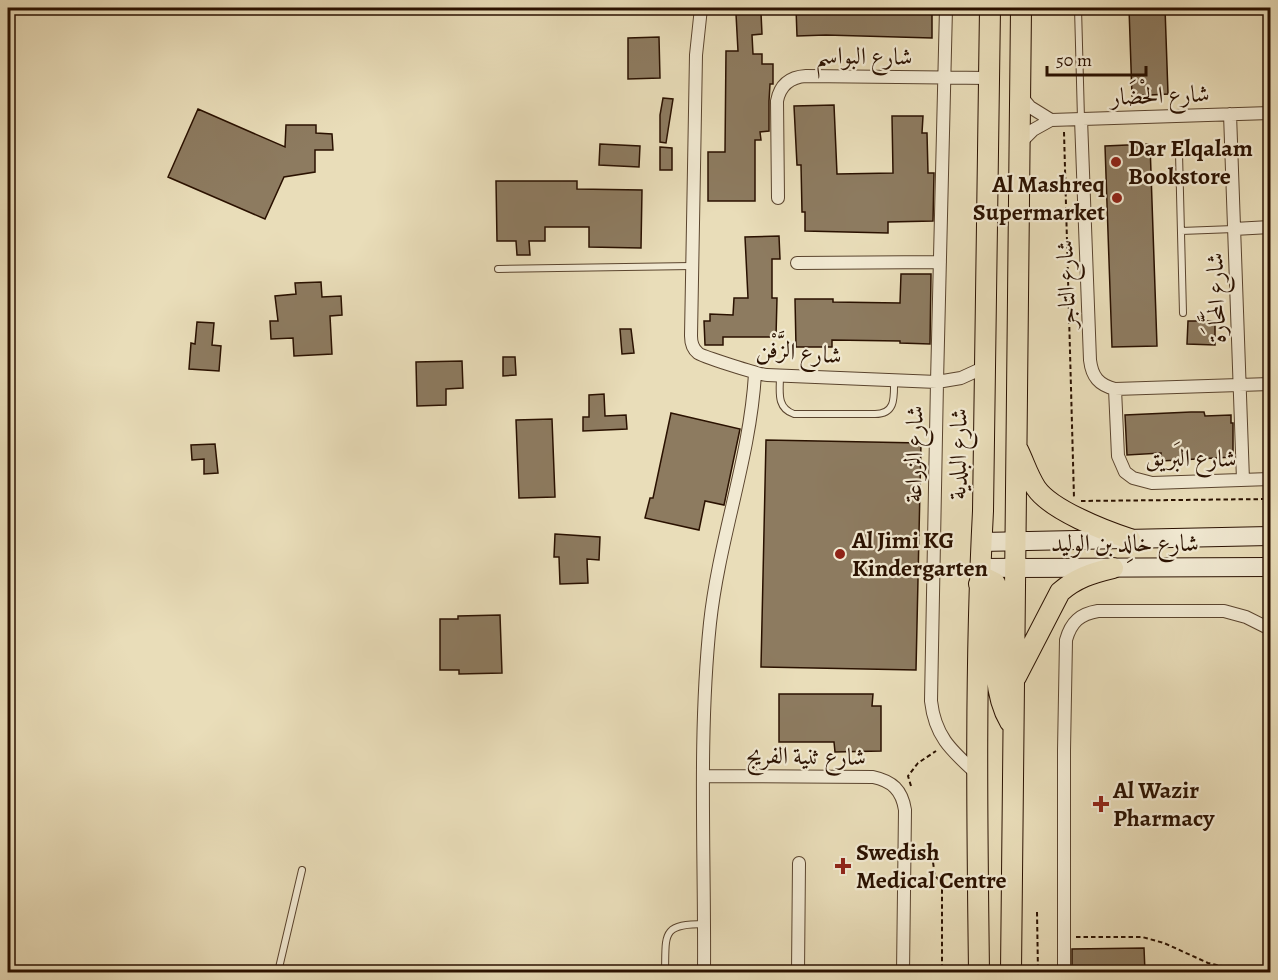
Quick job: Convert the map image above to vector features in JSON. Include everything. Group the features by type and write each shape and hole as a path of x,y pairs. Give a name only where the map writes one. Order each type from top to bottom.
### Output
{"main road":[{"name":"شارع البلدية","path":"979,972 977,774 990,8"},
{"path":"1011,972 1021,8"},
{"path":"1015,442 1032,480 1043,496 1097,528 1130,540"},
{"path":"1014,679 1060,592 1086,575 1113,568"},
{"path":"980,576 982,580 991,580 996,588 998,685 1002,705 1014,730"}],"street":[{"name":"شارع الزَّفْن","path":"701,8 696,55 692,266 691,336 696,352 706,358 731,363 755,374 780,376 937,382 960,378 985,367"},
{"name":"شارع الزراعة","path":"946,8 931,701 936,725 947,745 977,774"},
{"name":"شارع البواسم","path":"778,198 777,101 786,82 799,76 989,78"},
{"path":"1020,94 1030,107 1057,119"},
{"name":"شارع الحْضَار","path":"1057,119 1270,113"},
{"name":"شارع المَحَّارَة","path":"1230,114 1243,480"},
{"path":"1019,144 1034,130 1057,119"},
{"name":"شارع التاجر","path":"1081,119 1091,369 1096,380 1105,387 1115,389"},
{"path":"1234,228 1270,227"},
{"path":"797,263 939,262"},
{"path":"704,972 704,776 708,646 714,594 753,410 755,374"},
{"path":"1115,389 1270,384"},
{"name":"شارع البَريق","path":"1115,389 1118,456 1125,472 1133,478 1152,483 1270,480"},
{"name":"شارع خالِد بن الوليد","path":"981,542 1270,536"},
{"name":"شارع خالِد بن الوليد","path":"980,576 1014,567 1270,567"},
{"path":"1064,972 1066,640 1076,619 1086,613 1098,611 1224,611 1246,617 1270,629"},
{"name":"شارع ثنية الفريج","path":"704,776 873,777 885,779 896,787 903,799 905,810 903,972"},
{"path":"798,863 798,972"}],"lane":[{"name":"شارع التاجر","path":"1078,8 1081,119"},
{"path":"1179,153 1184,313"},
{"path":"1181,231 1234,228"},
{"path":"498,269 692,266"},
{"path":"780,376 781,402 786,410 794,414 881,414 890,410 892,406 894,380"},
{"path":"278,972 302,870"},
{"path":"665,972 666,940 671,929 678,925 705,924"}],"path":[{"path":"1057,119 1074,501 1270,499"},
{"path":"912,792 908,776 918,763 947,745"},
{"path":"914,850 917,854 932,855 935,876 942,883 942,972"},
{"path":"1037,912 1038,972"},
{"path":"1064,937 1142,937 1164,943 1208,963 1226,968 1270,972"}],"building":[{"path":"796,8 932,8 932,38 797,36"},
{"path":"1129,8 1165,8 1168,94 1132,96"},
{"path":"761,13 762,34 752,35 753,54 762,54 762,64 773,64 773,84 770,84 769,131 760,132 761,140 755,140 755,201 708,201 708,152 725,152 726,51 738,51 736,14"},
{"path":"659,37 660,78 628,79 628,38"},
{"path":"663,98 673,99 666,143 660,142 660,115"},
{"path":"834,105 837,174 893,173 892,116 923,116 922,133 927,133 928,173 934,173 933,221 888,222 888,233 805,231 805,212 802,212 801,165 797,165 794,106"},
{"path":"198,109 285,147 286,125 316,125 316,133 332,134 333,150 315,150 315,172 284,177 265,219 168,177"},
{"path":"600,144 640,146 639,167 599,165"},
{"path":"1150,144 1157,346 1112,347 1105,146"},
{"path":"660,147 672,148 672,170 660,170"},
{"path":"496,181 577,181 577,189 642,190 641,248 589,247 589,227 545,227 545,241 529,241 530,255 517,255 516,241 497,241"},
{"path":"779,236 780,259 772,259 772,298 777,298 776,337 723,337 723,345 705,345 704,321 710,321 710,314 733,315 734,298 748,298 745,237"},
{"path":"901,274 931,274 930,344 832,340 832,347 796,347 795,299 900,303"},
{"path":"321,282 322,297 341,296 342,315 330,316 332,354 294,356 293,338 271,339 270,321 278,321 275,296 296,294 295,283"},
{"path":"1188,321 1215,321 1215,345 1187,344"},
{"path":"197,322 214,323 212,345 221,346 219,371 189,369 191,343 195,344"},
{"path":"620,329 631,329 634,353 622,354"},
{"path":"503,357 515,357 516,375 503,376"},
{"path":"462,361 463,388 446,389 446,405 417,406 416,362"},
{"path":"604,394 605,416 626,415 627,429 583,431 583,417 589,417 589,395"},
{"path":"1204,412 1205,416 1231,415 1233,457 1161,461 1161,453 1127,455 1125,415"},
{"path":"671,413 740,429 724,505 705,501 699,530 645,518 650,498 653,498"},
{"path":"552,419 555,497 519,498 516,420"},
{"name":"Al Jimi KG Kindergarten","path":"766,440 921,443 916,670 761,667"},
{"path":"215,444 218,473 204,474 204,459 192,460 191,445"},
{"path":"555,534 600,537 599,560 587,559 588,583 560,584 559,557 554,557"},
{"path":"500,615 502,673 459,674 459,670 440,670 440,619"},
{"path":"779,694 873,694 872,706 881,706 881,751 835,752 834,742 779,742"},
{"path":"1144,948 1145,972 1072,972 1072,949"}],"place":[{"name":"Dar Elqalam Bookstore","path":"1116,162"},
{"name":"Al Mashreq Supermarket","path":"1117,198"},
{"name":"Al Jimi KG Kindergarten","path":"840,554"},
{"name":"Al Wazir Pharmacy","path":"1101,804"},
{"name":"Swedish Medical Centre","path":"843,866"}]}
